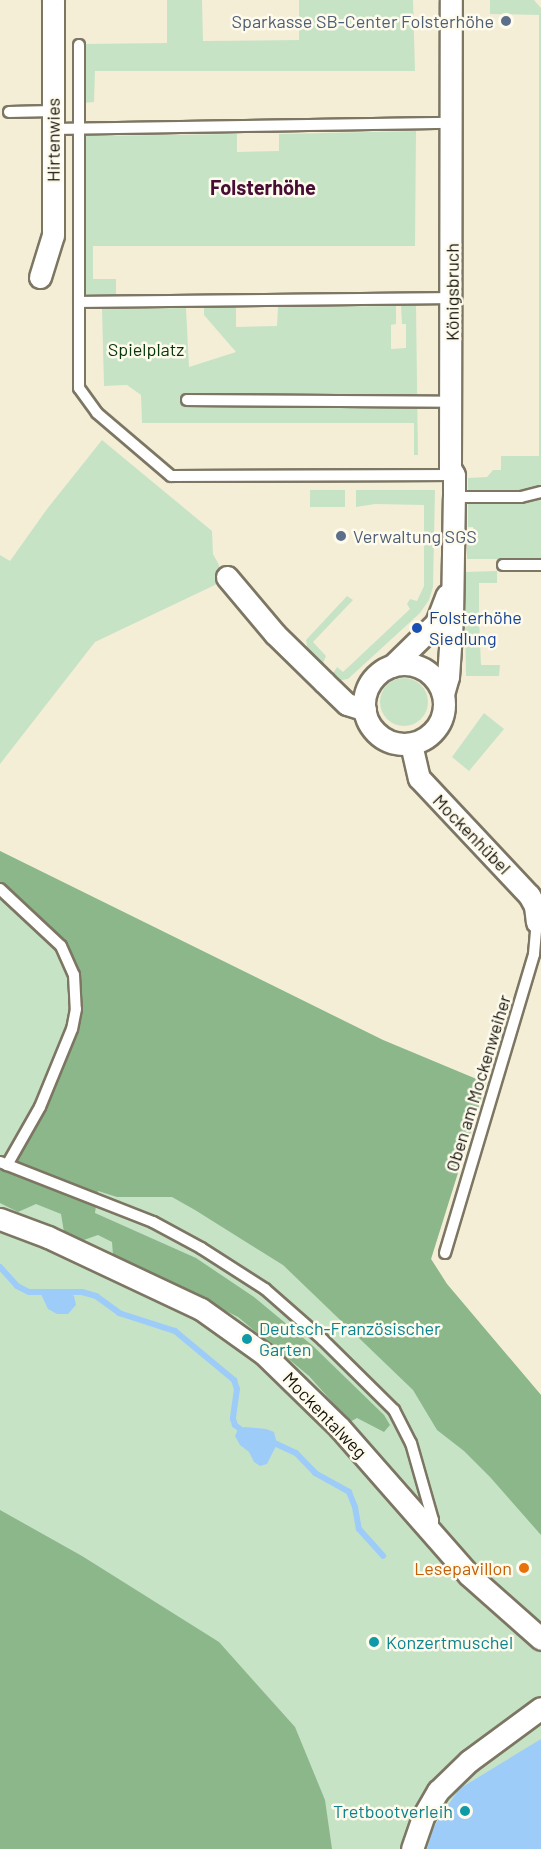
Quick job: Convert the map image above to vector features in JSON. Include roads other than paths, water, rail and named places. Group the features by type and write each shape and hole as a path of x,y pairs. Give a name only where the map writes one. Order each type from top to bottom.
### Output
{"street":[{"name":"Hirtenwies","path":"40,277 53,235 53,0"},
{"name":"Königsbruch","path":"411,744 423,740 441,721 445,707 443,693 448,677 454,497 454,475 450,468 451,0"},
{"path":"227,577 275,634 324,682 347,704 365,710 368,722 376,732 392,742 411,744"},
{"name":"Königsbruch","path":"365,710 364,698 374,678 392,666 436,623 452,584"},
{"path":"392,666 401,664 420,667 435,677 443,693"},
{"name":"Mockenhübel","path":"411,744 419,778 529,895 535,906 537,922"},
{"name":"Mockentalweg","path":"0,1219 77,1250 201,1309 264,1354 339,1427 470,1575 541,1639"},
{"path":"412,1849 424,1815 438,1791 469,1761 541,1708"}],"lane":[{"path":"79,45 80,388 97,413 171,476 454,475"},
{"path":"9,112 53,120 80,129 452,123"},
{"path":"80,302 452,298"},
{"path":"187,400 450,402"},
{"path":"454,497 521,497 541,492"},
{"path":"503,565 541,565"},
{"path":"0,889 61,946 74,975 76,1009 72,1029 40,1107 3,1164 153,1222 201,1248 265,1289 323,1340 394,1410 411,1443 420,1471 433,1520 434,1535"},
{"name":"Oben am Mockenweiher","path":"444,1253 532,962 537,922"}],"water":[{"path":"67,1291 74,1296 76,1305 68,1314 57,1314 48,1309 40,1292"},
{"path":"245,1427 274,1432 277,1444 267,1464 260,1466 254,1462 249,1452 240,1445 235,1436 238,1429"},
{"path":"541,1739 541,1849 427,1849 433,1828 459,1789"}],"waterway":[{"path":"0,1267 17,1286 29,1292 82,1292 96,1296 119,1313 175,1331 234,1380 237,1389 233,1419 235,1425 244,1432"},
{"path":"270,1441 296,1453 315,1473 349,1492 355,1507 359,1529 383,1556"}],"place":[{"name":"Sparkasse SB-Center Folsterhöhe","path":"506,21"},
{"name":"Verwaltung SGS","path":"341,536"},
{"name":"Folsterhöhe Siedlung","path":"417,628"},
{"name":"Deutsch-Französischer Garten","path":"247,1339"},
{"name":"Lesepavillon","path":"524,1568"},
{"name":"Konzertmuschel","path":"374,1642"},
{"name":"Tretbootverleih","path":"465,1811"}],"district":[{"name":"Folsterhöhe","path":"263,187"}],"park label":[{"name":"Spielplatz","path":"146,349"}]}
